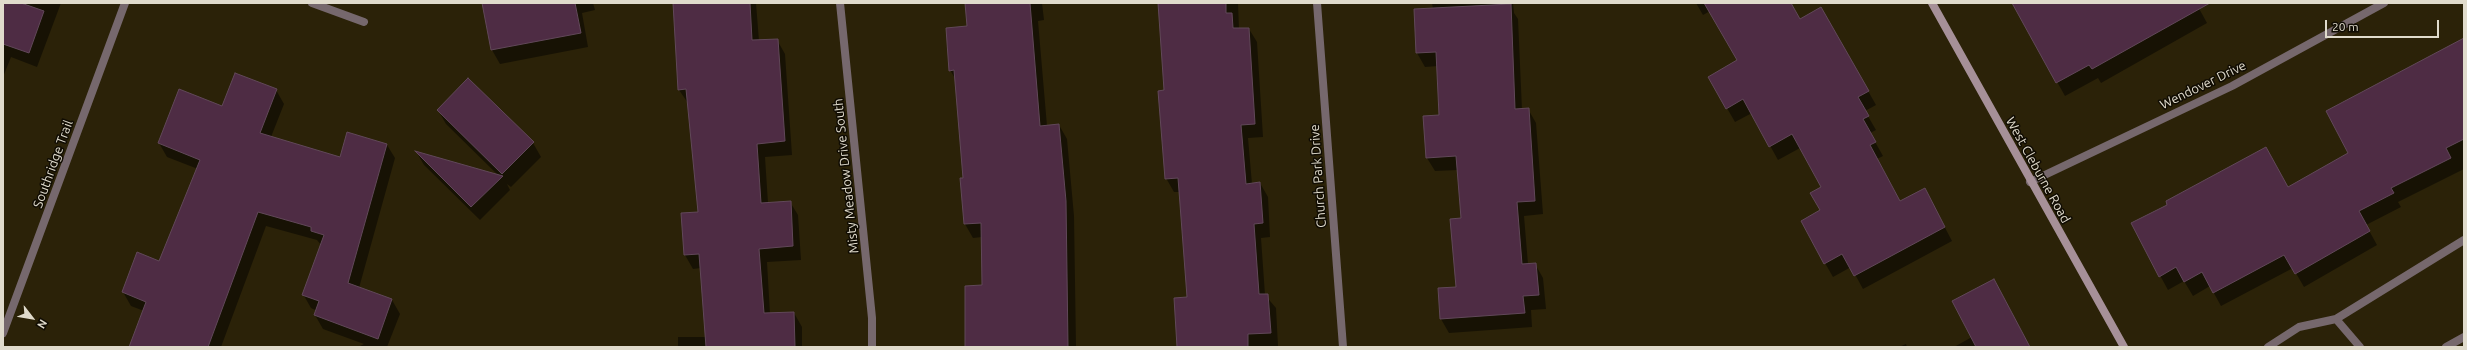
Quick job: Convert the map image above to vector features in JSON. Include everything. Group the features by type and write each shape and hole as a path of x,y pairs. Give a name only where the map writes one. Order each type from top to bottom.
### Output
{"street":[{"name":"Southridge Trail","path":"3,333 125,3"},
{"path":"312,3 364,22"},
{"name":"Misty Meadow Drive South","path":"840,3 872,318 872,347"},
{"name":"Church Park Drive","path":"1317,3 1343,347"},
{"name":"West Cleburne Road","path":"1932,3 2030,182 2124,347"},
{"name":"Wendover Drive","path":"2030,182 2232,86 2384,3"},
{"path":"2268,347 2300,327 2336,319 2464,240"},
{"path":"2336,319 2360,347"},
{"path":"2446,347 2464,337"}],"building":[{"path":"3,3 21,3 44,11 29,53 3,44"},
{"path":"482,3 575,3 581,33 491,50"},
{"path":"673,3 750,3 752,40 778,39 785,141 757,144 761,203 791,201 793,246 759,249 764,313 794,312 795,347 706,347 699,254 684,255 681,213 698,212 686,89 678,90"},
{"path":"965,3 1030,3 1040,126 1059,124 1066,201 1068,347 965,347 965,286 982,285 981,223 964,224 960,178 963,178 954,70 949,71 946,28 967,26"},
{"path":"1158,3 1226,3 1226,13 1232,13 1233,28 1249,28 1255,124 1241,125 1246,184 1260,182 1263,223 1254,224 1259,294 1268,294 1271,333 1248,334 1248,347 1177,347 1174,298 1187,297 1178,178 1165,179 1158,91 1164,90"},
{"path":"1704,3 1791,3 1800,19 1821,7 1869,91 1858,97 1869,116 1863,119 1876,142 1870,145 1900,201 1925,188 1945,227 1854,276 1842,254 1824,264 1801,221 1820,210 1810,193 1821,187 1792,134 1769,147 1743,99 1726,109 1708,77 1737,60"},
{"path":"2012,3 2210,3 2092,69 2089,65 2056,83"},
{"path":"1511,4 1515,109 1529,108 1535,201 1517,202 1522,264 1536,263 1539,295 1523,296 1525,313 1440,319 1438,288 1456,287 1450,219 1461,218 1456,156 1426,158 1423,116 1439,115 1436,52 1416,53 1414,9"},
{"path":"2464,38 2464,139 2446,148 2451,158 2391,188 2394,193 2359,211 2370,231 2295,274 2284,255 2213,293 2202,272 2184,282 2176,267 2159,277 2131,223 2167,205 2166,201 2266,147 2288,187 2348,153 2326,111"},
{"path":"235,73 277,89 260,133 340,157 347,132 387,144 348,283 392,299 378,339 314,315 319,301 302,295 324,235 311,231 311,227 258,212 208,347 129,347 146,302 122,292 137,252 159,261 200,160 158,143 179,89 222,106"},
{"path":"468,78 534,142 502,174 437,110"},
{"path":"415,151 503,176 471,207"},
{"path":"1994,279 2030,347 1976,347 1952,301"}]}
